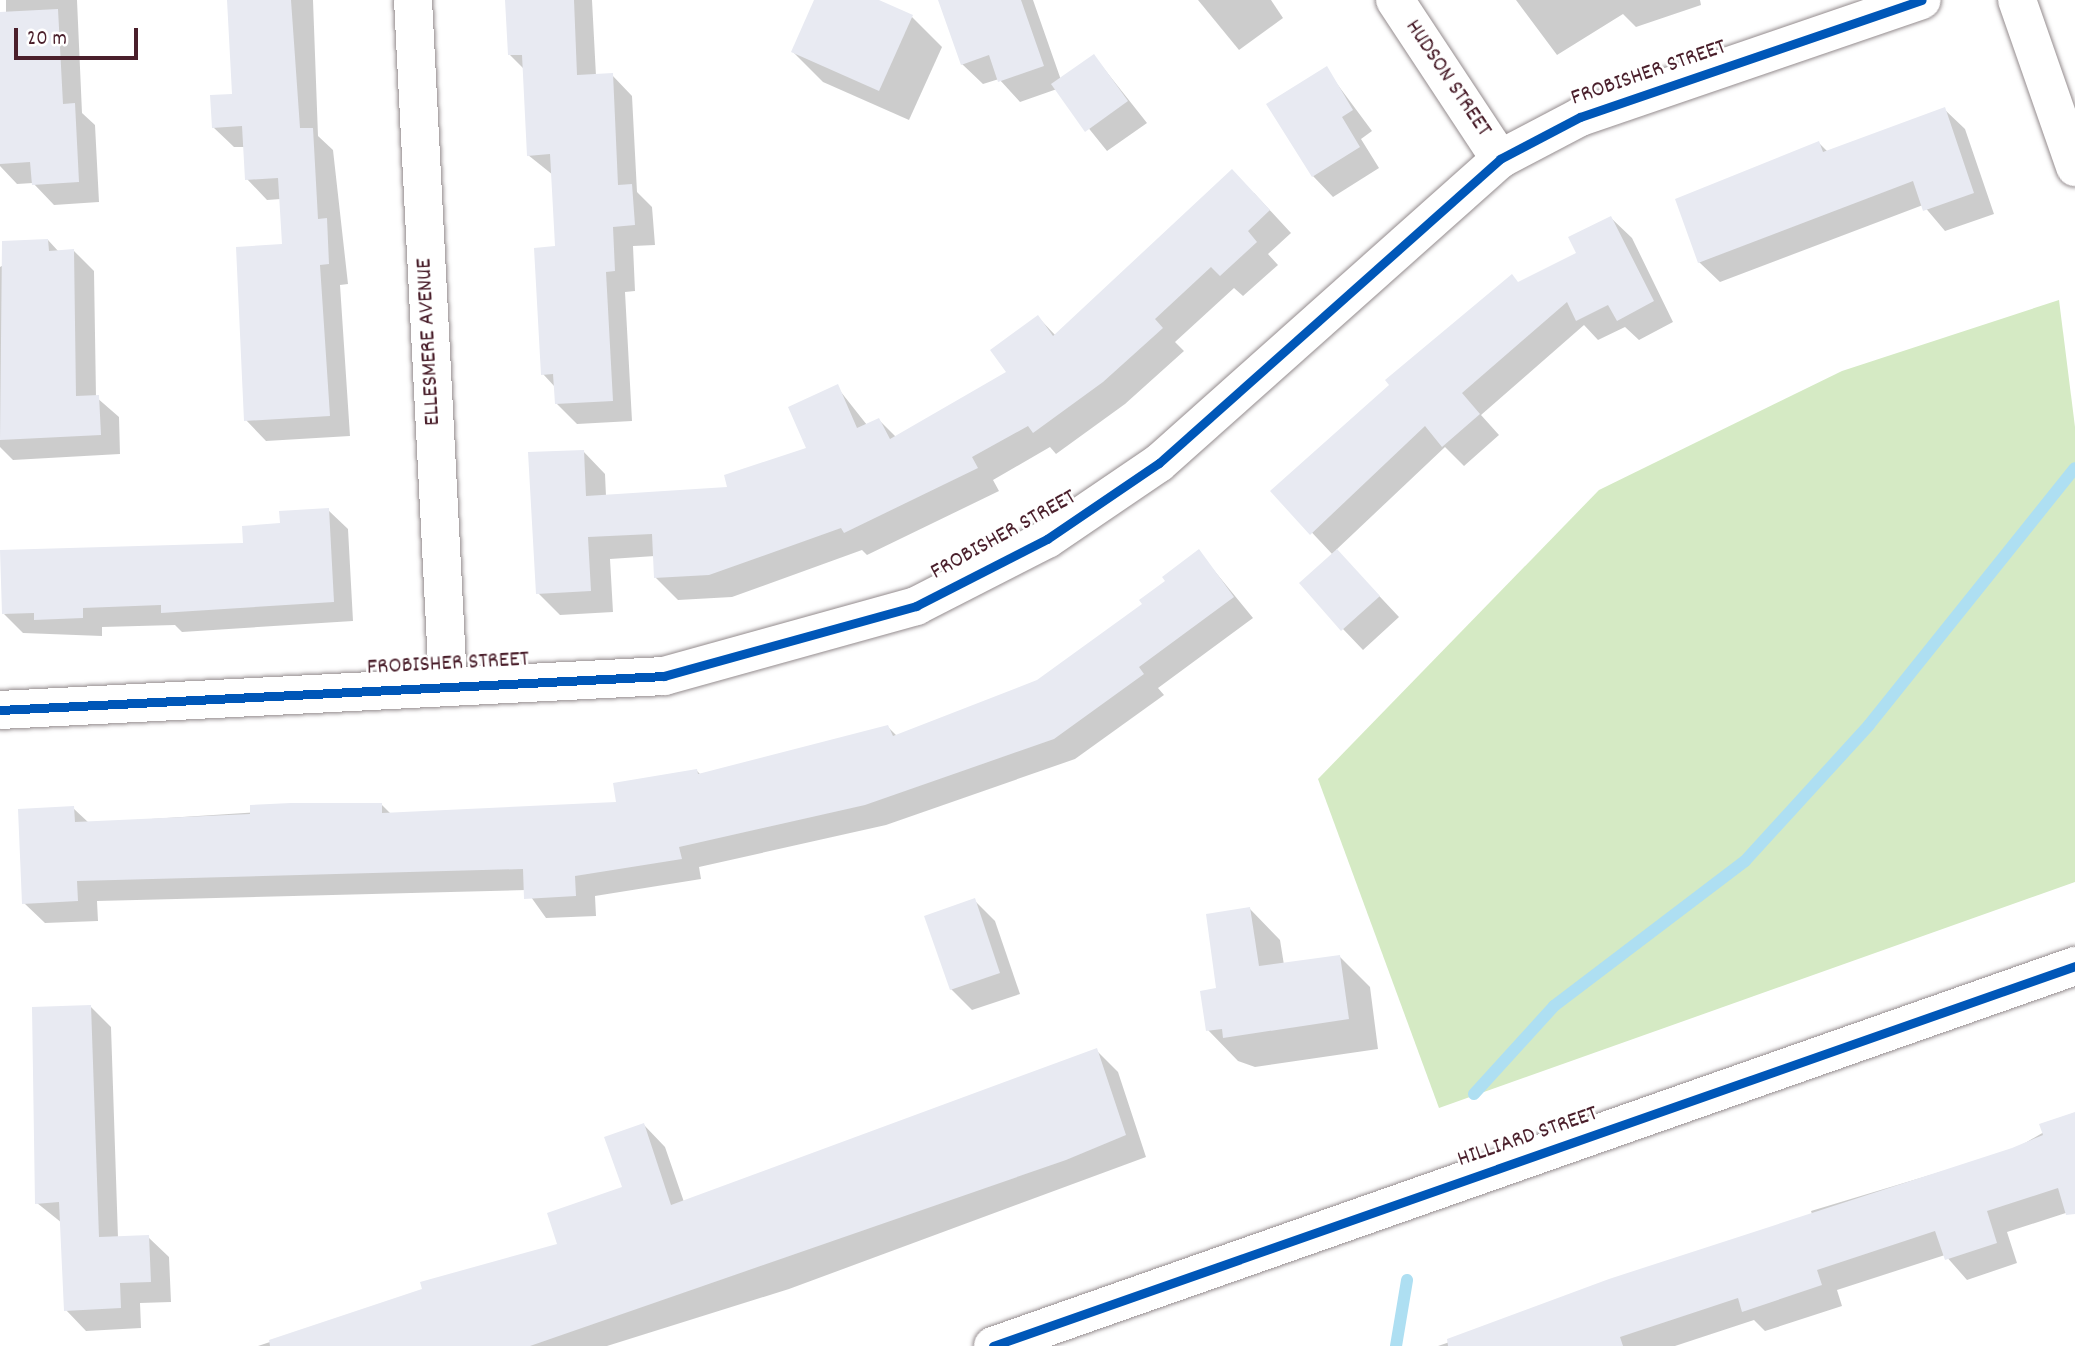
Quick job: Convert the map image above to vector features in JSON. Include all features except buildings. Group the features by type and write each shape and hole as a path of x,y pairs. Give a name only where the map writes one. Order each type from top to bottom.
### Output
{"street":[{"name":"ELLESMERE AVENUE","path":"413,0 448,683"},
{"name":"HUDSON STREET","path":"1395,0 1500,159"},
{"name":"FROBISHER STREET","path":"0,710 448,683 664,676 916,606 1047,538 1159,463 1500,159 1580,117 1922,0"},
{"path":"2017,0 2075,167"},
{"name":"HILLIARD STREET","path":"993,1346 2075,965"}],"green space":[{"path":"2059,300 2075,427 2075,882 1439,1108 1318,779 1599,490 1842,371"}],"waterway":[{"path":"1474,1094 1554,1006 1745,861 1869,725 2075,468"},
{"path":"1396,1346 1407,1280"}],"cycle path":[{"path":"0,710 664,676 916,606 1047,539 1159,463 1500,159 1580,117 1921,0"},
{"path":"993,1346 2075,966"}]}
